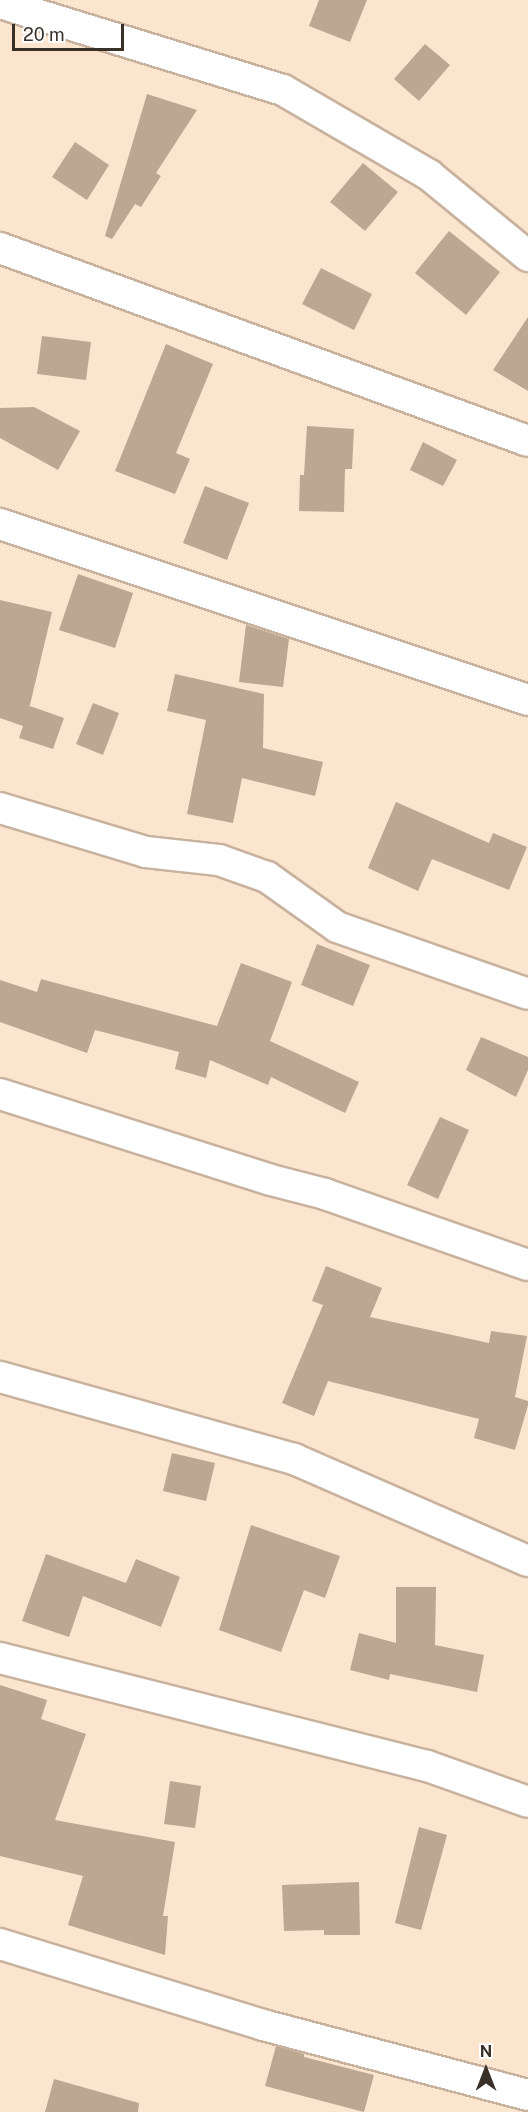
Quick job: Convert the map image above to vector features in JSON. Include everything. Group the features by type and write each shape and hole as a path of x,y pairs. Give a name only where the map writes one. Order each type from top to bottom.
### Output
{"street":[{"path":"0,3 283,90 429,175 528,256"},
{"path":"0,248 528,441"},
{"path":"0,524 528,700"},
{"path":"0,808 146,852 219,860 257,873 267,877 337,927 528,994"},
{"path":"0,1094 271,1180 325,1194 528,1265"},
{"path":"0,1377 294,1459 528,1561"},
{"path":"0,1658 427,1766 528,1802"},
{"path":"0,1944 263,2025 528,2095"}],"building":[{"path":"319,0 367,0 350,42 309,26"},
{"path":"425,44 450,65 419,101 394,79"},
{"path":"147,94 197,110 156,173 161,176 141,207 135,204 112,239 105,236"},
{"path":"75,142 109,165 87,200 52,177"},
{"path":"363,163 398,192 365,231 330,202"},
{"path":"449,231 500,272 466,315 415,273"},
{"path":"321,268 372,294 354,330 302,304"},
{"path":"528,317 528,391 493,370"},
{"path":"42,336 91,342 86,380 37,374"},
{"path":"166,344 213,364 176,453 190,459 175,494 115,471"},
{"path":"34,407 80,431 58,470 0,438 0,408"},
{"path":"307,426 354,429 352,469 345,469 344,512 299,511 300,475 304,475"},
{"path":"423,442 457,460 443,486 410,470"},
{"path":"205,486 249,503 227,560 183,543"},
{"path":"78,574 133,593 115,648 59,630"},
{"path":"0,600 52,612 29,709 30,706 64,718 53,749 19,738 23,726 0,718"},
{"path":"246,625 289,639 283,687 239,682"},
{"path":"175,674 264,694 263,748 323,762 315,796 242,778 233,823 187,814 206,720 167,711"},
{"path":"93,703 119,713 103,755 76,744"},
{"path":"396,802 489,843 493,833 527,847 509,890 432,859 418,891 368,868"},
{"path":"317,944 370,965 353,1006 301,985"},
{"path":"241,963 292,982 270,1041 359,1082 345,1113 271,1077 268,1085 210,1060 206,1078 175,1069 179,1052 95,1030 87,1053 0,1022 0,980 37,992 41,979 217,1026"},
{"path":"481,1037 528,1057 528,1070 516,1097 466,1070"},
{"path":"440,1117 469,1130 438,1199 407,1185"},
{"path":"326,1266 382,1288 370,1317 489,1343 491,1331 527,1336 515,1397 528,1401 528,1405 515,1450 474,1438 479,1419 328,1381 314,1416 282,1403 323,1305 312,1301"},
{"path":"172,1453 215,1463 206,1501 163,1491"},
{"path":"251,1525 340,1556 325,1598 304,1590 281,1652 219,1630"},
{"path":"46,1554 126,1583 136,1559 180,1577 161,1627 83,1596 69,1637 22,1621"},
{"path":"396,1587 436,1587 435,1645 484,1655 477,1692 390,1674 389,1680 350,1670 359,1633 396,1643"},
{"path":"0,1685 47,1700 41,1719 86,1734 55,1820 175,1842 163,1916 168,1916 165,1955 68,1925 83,1876 0,1856"},
{"path":"170,1781 201,1786 195,1828 164,1824"},
{"path":"419,1827 447,1835 421,1930 395,1923"},
{"path":"359,1882 360,1935 324,1935 324,1930 284,1931 282,1885"},
{"path":"276,2046 304,2054 304,2057 374,2075 364,2112 265,2086"},
{"path":"54,2079 139,2103 138,2112 45,2112"}]}
